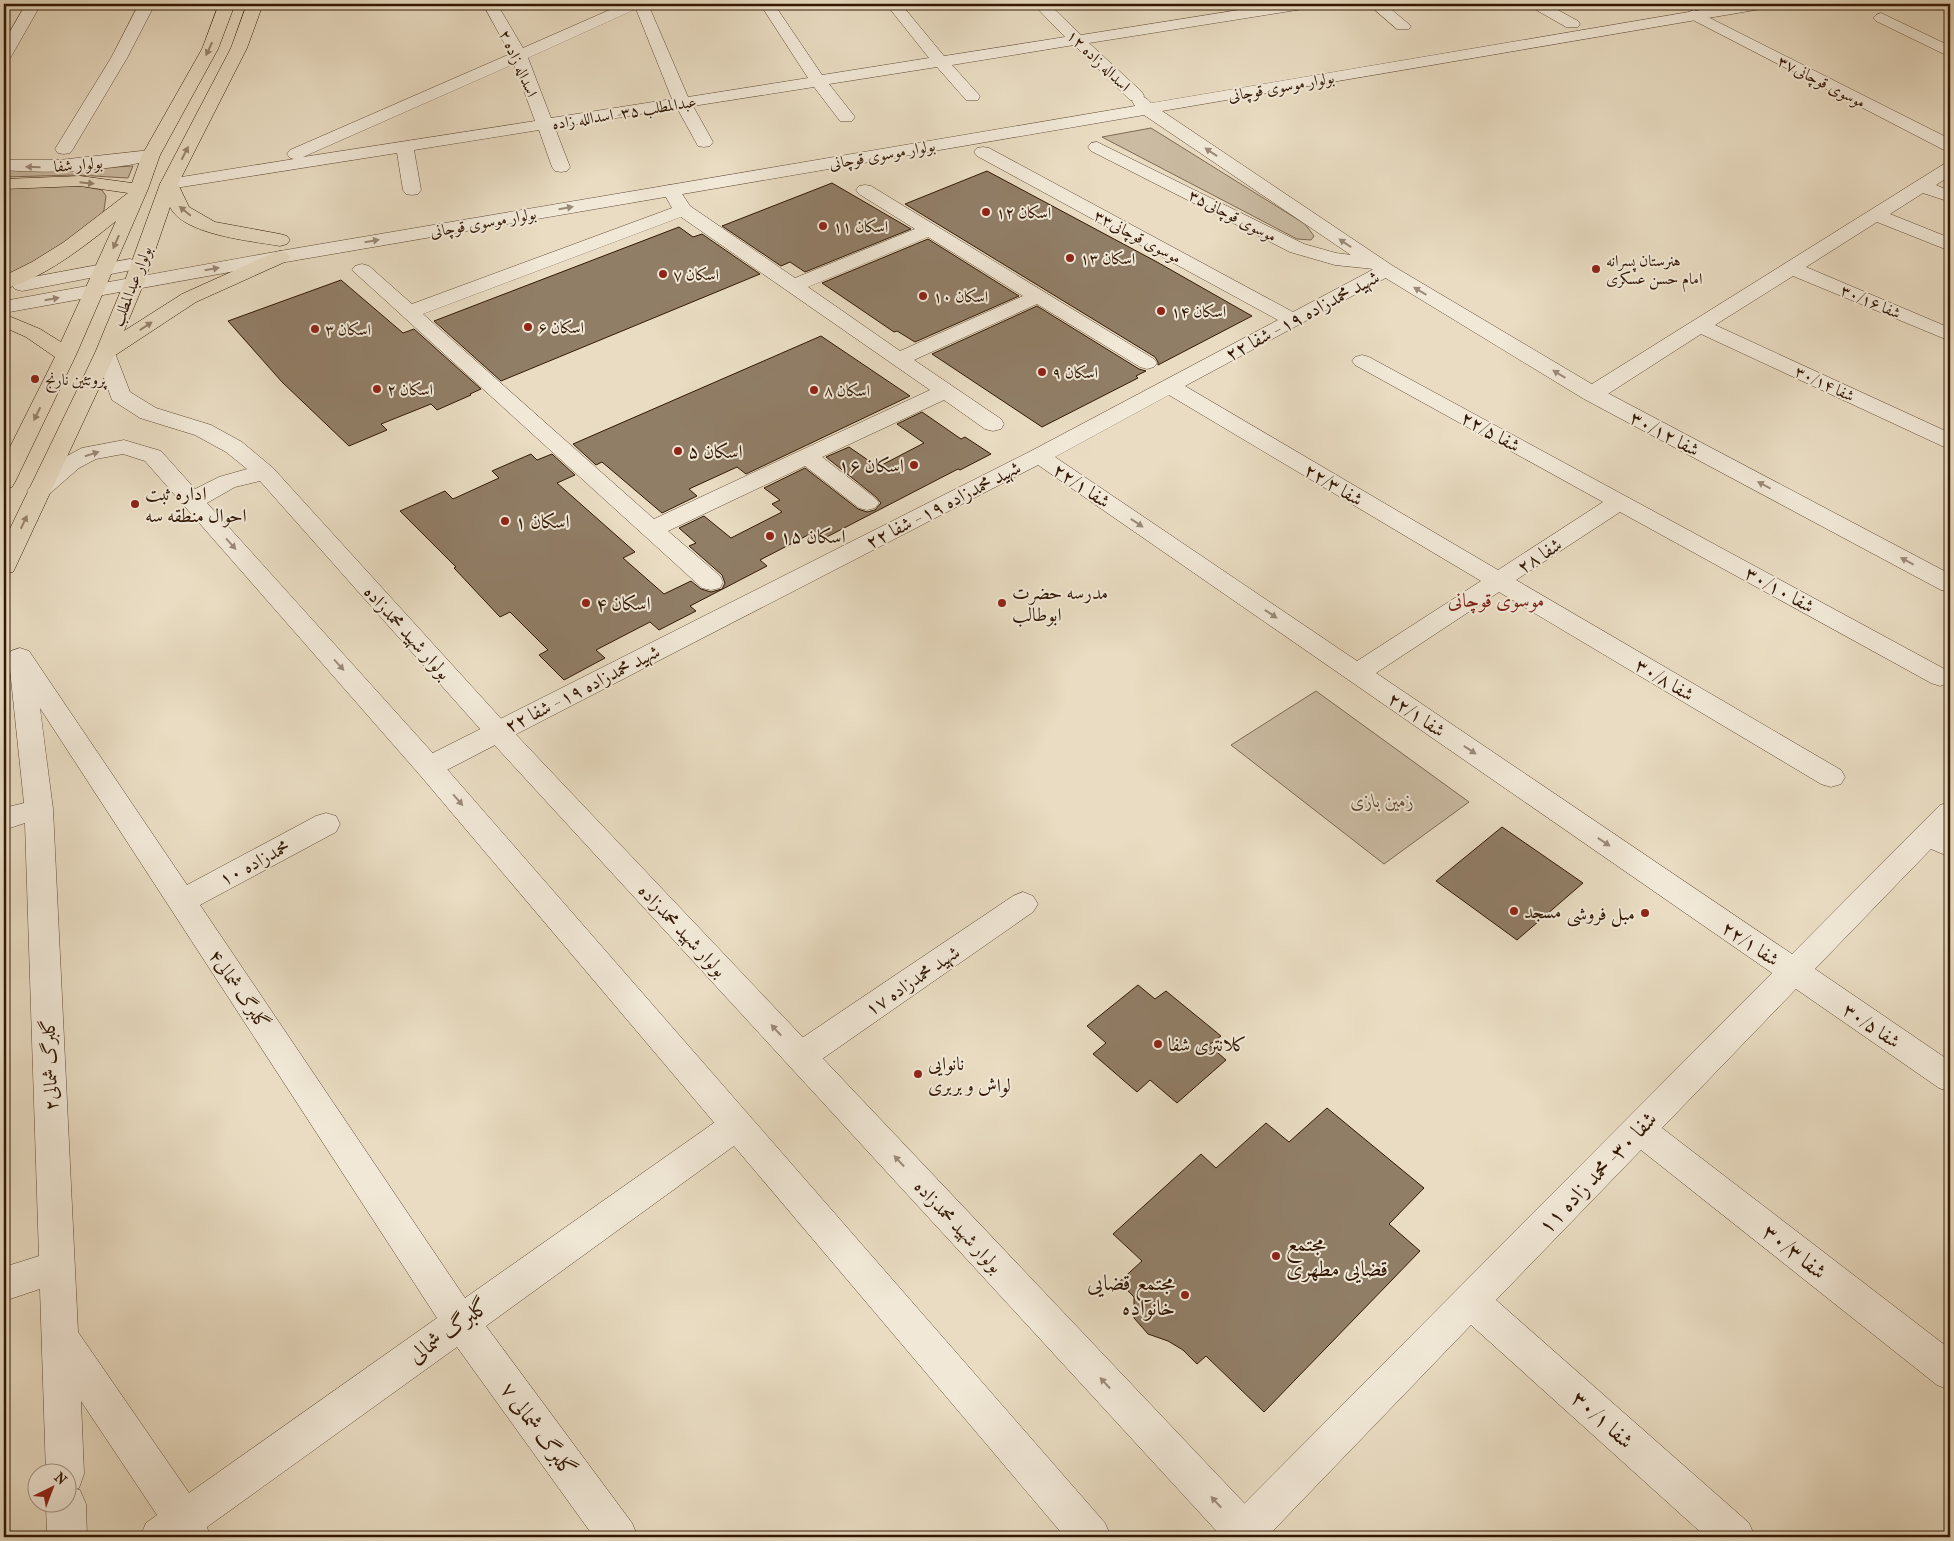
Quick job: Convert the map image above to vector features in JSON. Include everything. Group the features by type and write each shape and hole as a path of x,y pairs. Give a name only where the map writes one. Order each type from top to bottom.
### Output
{"main road":[{"name":"بولوار عبدالمطلب","path":"4,482 66,355 138,191 151,155 210,49 227,4"},
{"name":"بولوار عبدالمطلب","path":"4,566 105,353 134,283 150,262 169,184 240,48 255,4"},
{"path":"4,184 80,182 138,191"},
{"path":"169,184 181,210 209,227 280,248"},
{"path":"4,284 62,252 95,230 138,191"},
{"path":"105,353 189,298 280,248"},
{"path":"4,320 32,333 66,355"}],"street":[{"path":"4,55 28,16 33,4"},
{"path":"64,149 119,58 147,4"},
{"name":"اسداله زاده ۲","path":"490,4 519,56 561,166"},
{"path":"257,170 399,110 635,4"},
{"path":"641,4 682,102 704,142"},
{"path":"767,4 818,81 846,117"},
{"path":"893,4 940,62 972,96"},
{"name":"اسداله زاده ۱۲","path":"1040,4 1141,102"},
{"path":"1212,4 1228,16"},
{"name":"عبدالمطلب ۳۵- اسدالله زاده","path":"169,184 1303,4"},
{"path":"1376,4 1403,26"},
{"path":"1536,4 1572,24"},
{"name":"بولوار موسوی قوچانی","path":"453,219 671,190 1572,24 1690,10 1761,4"},
{"name":"بولوار موسوی قوچانی","path":"4,307 134,283 280,248 1690,10"},
{"name":"موسوی قوچانی۳۷","path":"1690,10 1950,146"},
{"path":"1880,18 1950,52"},
{"name":"موسوی قوچانی۳۵","path":"1141,102 1381,267"},
{"path":"405,146 412,190"},
{"name":"موسوی قوچانی۳۵","path":"1096,147 1298,248 1335,259 1381,267"},
{"name":"موسوی قوچانی۳۳","path":"983,152 1293,320"},
{"name":"بولوار شفا","path":"4,165 32,167 92,164 151,155"},
{"path":"1592,394 1950,168"},
{"path":"1922,186 1950,197"},
{"path":"671,190 683,210 993,424"},
{"path":"865,190 1147,362"},
{"path":"410,312 683,210"},
{"path":"1876,215 1950,245"},
{"path":"793,286 930,230"},
{"name":"بولوار موسوی قوچانی","path":"233,248 280,248"},
{"path":"4,289 150,262"},
{"name":"شهید محمدزاده ۱۹ - شفا ۲۲","path":"429,767 1039,456 1293,320 1381,267"},
{"name":"شفا ۳۰/۱۲","path":"1381,267 1592,394 1950,584"},
{"name":"شفا ۳۰/۱۶","path":"1792,268 1950,335"},
{"path":"362,270 711,582"},
{"path":"899,359 1039,296"},
{"name":"شفا ۳۰/۱۴","path":"1700,326 1950,441"},
{"name":"بولوار شهید محمدزاده","path":"105,353 120,395 148,413 204,430 234,447 264,473 497,731 1247,1534"},
{"name":"شفا ۲۲/۵","path":"1362,361 1619,502"},
{"name":"شفا ۲۲/۳","path":"1169,386 1499,581"},
{"path":"652,529 945,391"},
{"path":"38,491 71,463 90,453 124,447 153,456 429,767 1092,1537"},
{"path":"806,456 867,503"},
{"name":"۲۲/۱ شفا","path":"1039,456 1794,972"},
{"path":"193,502 217,485 232,479 264,473"},
{"name":"شفا ۲۸","path":"1357,673 1619,502"},
{"name":"شفا ۳۰/۱۰","path":"1619,502 1940,677"},
{"name":"شفا ۳۰/۸","path":"1499,581 1831,777"},
{"name":"گلبرگ شمالی۲","path":"12,659 39,809 65,1464"},
{"name":"گلبرگ شمالی۴","path":"12,659 182,901 460,1321"},
{"path":"4,819 39,809"},
{"name":"محمدزاده ۱۰","path":"182,901 326,824"},
{"name":"شفا ۳۰- محمد زاده ۱۱","path":"1247,1534 1471,1301 1794,972 1943,831"},
{"name":"شهید محمدزاده ۱۷","path":"801,1056 1023,904"},
{"name":"۳۰/۵ شفا","path":"1794,972 1950,1078"},
{"name":"گلبرگ شمالی","path":"179,1532 460,1321 737,1125"},
{"name":"۳۰/۳ شفا","path":"1639,1129 1950,1372"},
{"path":"4,1284 57,1267"},
{"name":"شفا ۳۰/۱","path":"1471,1301 1735,1537"},
{"name":"گلبرگ شمالی ۷","path":"460,1321 618,1537"},
{"path":"60,1338 179,1532"},
{"path":"67,1514 68,1537"}],"green space":[{"path":"1151,128 1305,224 1314,236 1311,240 1297,239 1102,137"},
{"path":"133,166 128,178 77,175 4,177 4,169"},
{"path":"81,186 102,190 106,196 104,210 99,219 28,267 4,277 4,188"},
{"name":"زمین بازی","path":"1316,691 1469,802 1384,864 1231,745"}],"building":[{"path":"987,171 1157,262 1252,316 1158,365 1155,357 905,204"},
{"name":"اسکان ۱۱","path":"832,183 911,229 805,272 790,262 781,266 722,226"},
{"path":"679,227 693,237 702,234 760,274 501,381 434,321"},
{"name":"اسکان ۱۰","path":"928,239 1019,296 915,342 897,331 894,332 822,283"},
{"path":"341,280 403,333 414,329 481,389 437,410 431,404 381,424 387,430 349,446 282,382 228,321"},
{"name":"اسکان ۹","path":"1037,306 1139,369 1146,371 1136,376 1138,378 1042,427 932,354"},
{"path":"821,336 910,396 746,474 737,467 689,489 697,496 662,513 602,462 596,465 573,444"},
{"path":"922,412 961,439 965,437 991,454 960,470 958,469 817,542 808,535 760,560 767,566 690,606 696,611 659,630 650,622 596,650 605,658 564,680 539,655 548,650 510,612 500,617 454,568 456,567 400,511 445,491 453,499 499,478 492,471 531,454 537,460 552,454 575,475 557,483 635,552 623,558 664,594 691,581 701,589 711,592 722,589 725,583 722,575 689,546 696,543 679,528 704,516 731,538 782,512 772,504 780,500 764,488 805,468 858,509 867,512 875,510 881,503 876,497 826,457 849,447 878,467 924,443 897,424"},
{"name":"مسجد","path":"1502,827 1583,883 1517,940 1436,881"},
{"name":"کلانتری شفا","path":"1138,985 1155,999 1166,991 1221,1036 1209,1045 1226,1060 1177,1103 1150,1080 1137,1092 1093,1054 1106,1043 1087,1026"},
{"name":"مجتمع قضایی مطهری","path":"1327,1108 1424,1188 1389,1224 1420,1251 1264,1412 1206,1356 1197,1364 1183,1350 1168,1341 1148,1334 1134,1318 1134,1297 1119,1282 1142,1261 1113,1234 1201,1154 1216,1168 1266,1123 1289,1142"}],"place":[{"name":"اسکان ۱۲","path":"986,212"},
{"name":"اسکان ۱۱","path":"823,226"},
{"name":"اسکان ۱۳","path":"1070,258"},
{"name":"هنرستان پسرانه امام حسن عسکری","path":"1596,269"},
{"name":"اسکان ۷","path":"663,274"},
{"name":"اسکان ۱۰","path":"923,296"},
{"name":"اسکان ۱۴","path":"1161,311"},
{"name":"اسکان ۶","path":"528,327"},
{"name":"اسکان ۳","path":"315,329"},
{"name":"اسکان ۹","path":"1042,372"},
{"name":"پروتئین نارنج","path":"35,379"},
{"name":"اسکان ۲","path":"377,389"},
{"name":"اسکان ۸","path":"814,390"},
{"name":"اسکان ۵","path":"678,451"},
{"name":"اسکان ۱۶","path":"914,465"},
{"name":"اداره ثبت احوال منطقه سه","path":"135,504"},
{"name":"اسکان ۱","path":"505,521"},
{"name":"اسکان ۱۵","path":"770,536"},
{"name":"اسکان ۴","path":"586,603"},
{"name":"مدرسه حضرت ابوطالب","path":"1002,603"},
{"name":"مسجد","path":"1514,911"},
{"name":"مبل فروشی","path":"1645,913"},
{"name":"کلانتری شفا","path":"1158,1044"},
{"name":"نانوایی لواش و بربری","path":"918,1074"},
{"name":"مجتمع قضایی مطهری","path":"1276,1256"},
{"name":"مجتمع قضایی خانواده","path":"1185,1295"}],"district":[{"name":"موسوی قوچانی","path":"1496,600"}]}
